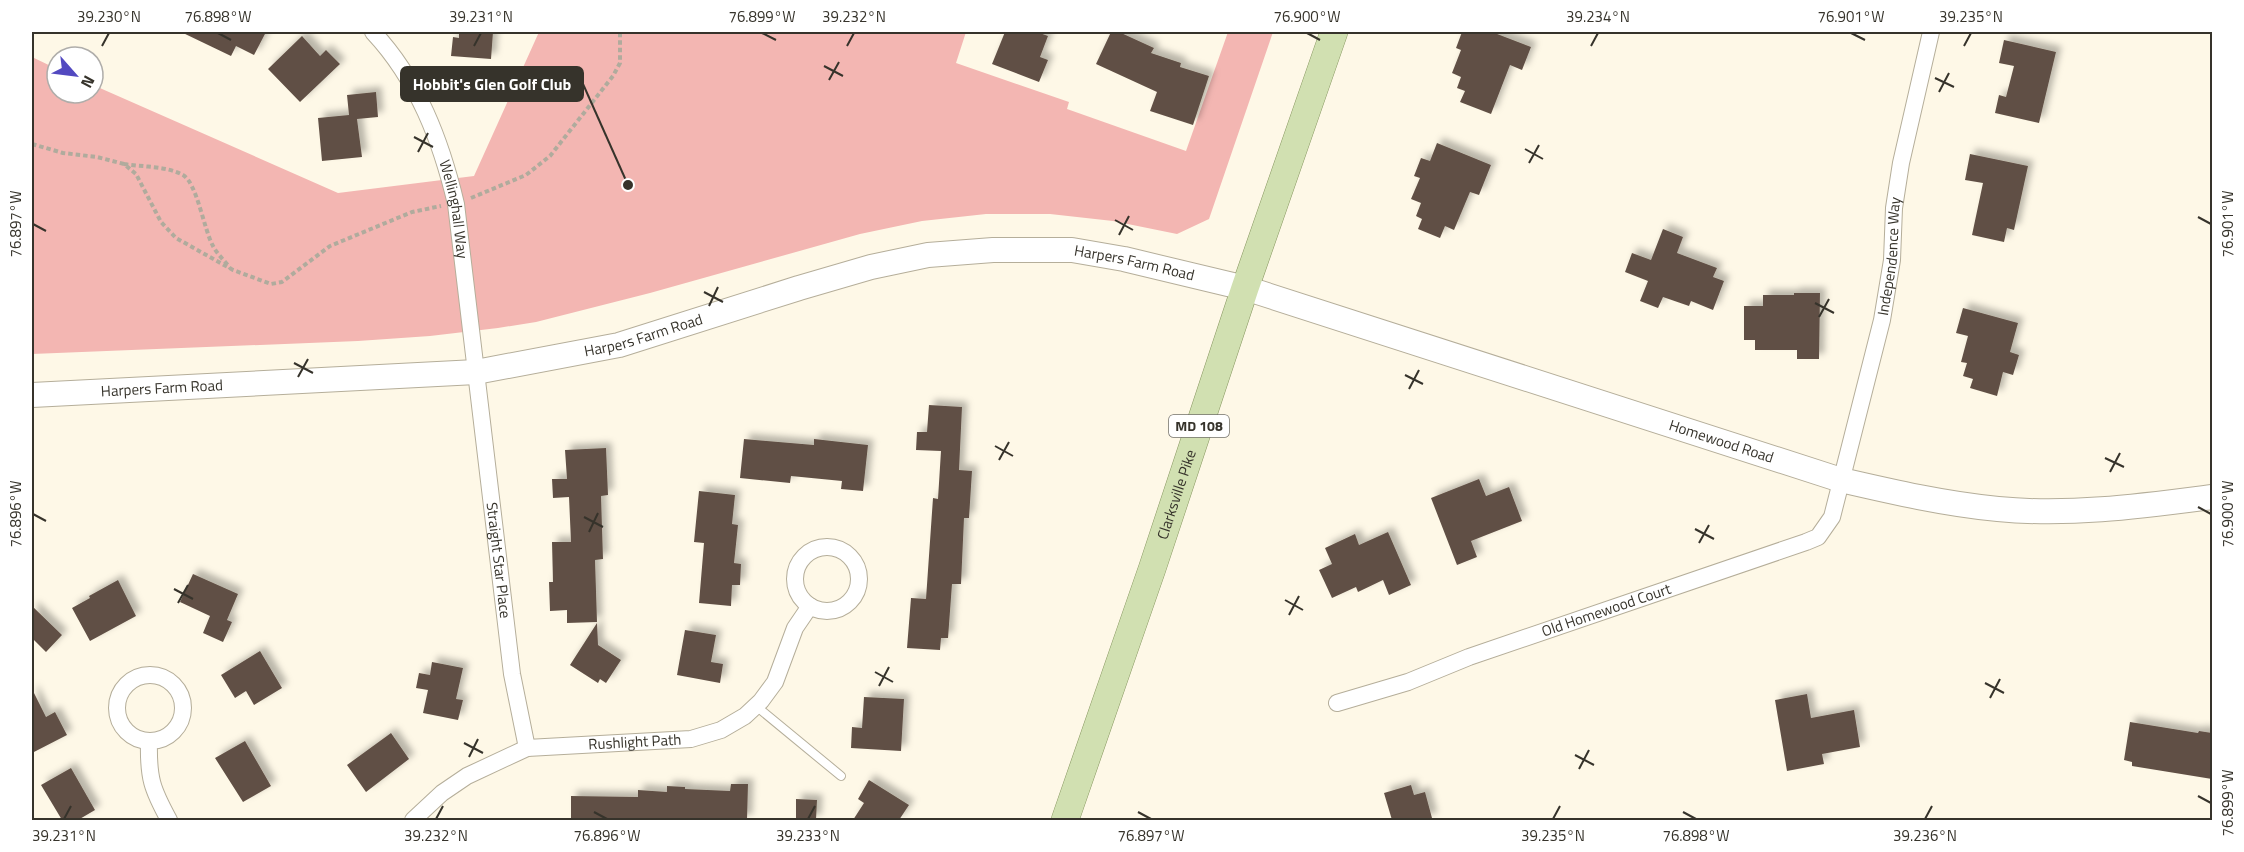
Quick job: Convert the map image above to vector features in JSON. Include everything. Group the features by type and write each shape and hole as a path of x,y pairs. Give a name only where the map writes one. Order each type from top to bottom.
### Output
{"main road":[{"name":"Clarksville Pike","path":"1065,820 1334,32"},
{"name":"Harpers Farm Road","path":"32,395 476,372 619,345 871,267 928,255 993,250 1072,250 1134,261 1245,288"},
{"name":"Homewood Road","path":"1245,288 1840,480 1918,498 1999,510 2069,512 2145,506 2212,497"}],"street":[{"name":"Wellinghall Way","path":"373,32 401,66 419,96 447,165 456,204 476,372"},
{"name":"Independence Way","path":"1840,480 1882,320 1892,260 1894,208 1901,163 1931,32"},
{"name":"Straight Star Place","path":"476,372 512,674 527,748"},
{"name":"Old Homewood Court","path":"1337,703 1408,682 1469,657 1818,537 1832,517 1840,480"},
{"name":"Rushlight Path","path":"413,820 442,794 467,777 527,748 692,740 722,730 745,716 775,682 795,627 810,606"},
{"path":"149,741 148,764 153,790 169,820"}],"lane":[{"path":"756,706 841,776"}],"path":[{"path":"124,164 136,174 161,222 176,238 233,270 270,284 282,282 330,246 412,212 456,204 526,175 550,156 613,76 620,63 620,32"},
{"path":"32,144 63,153 175,171 186,176 193,187 205,229 214,249 233,270"}],"shaded area":[{"path":"539,32 966,32 956,63 1069,102 1067,109 1186,151 1228,32 1273,32 1209,219 1177,234 1113,221 1050,214 986,214 922,221 860,234 650,293 536,322 498,328 358,341 32,354 32,57 45,63 45,105 105,105 105,90 338,193 474,176"}],"building":[{"path":"181,32 266,32 254,55 236,46 231,56"},
{"path":"459,32 493,32 491,59 451,56 453,37 459,38"},
{"path":"1005,32 1037,32 1048,36 1040,57 1048,60 1039,82 992,64"},
{"path":"1111,32 1119,32 1154,48 1151,53 1181,63 1180,67 1209,76 1193,125 1150,111 1157,92 1096,64"},
{"path":"1462,32 1492,32 1531,47 1522,70 1510,65 1491,114 1460,102 1465,91 1457,88 1461,77 1452,73 1461,50 1456,48"},
{"path":"302,36 320,56 326,50 340,64 300,102 268,69"},
{"path":"2004,40 2056,52 2039,123 1995,113 1999,95 2006,97 2014,66 1999,63"},
{"path":"376,92 378,117 357,119 362,157 322,161 318,118 349,115 347,95"},
{"path":"1437,143 1491,165 1479,195 1470,192 1454,230 1445,226 1440,238 1418,229 1422,219 1416,216 1421,203 1411,199 1420,178 1414,176 1421,158 1430,161"},
{"path":"1970,154 2028,166 2014,230 2007,228 2004,242 1972,235 1983,183 1965,180"},
{"path":"1663,229 1683,237 1677,253 1717,268 1713,277 1724,281 1713,310 1691,301 1689,306 1663,297 1658,308 1640,301 1648,281 1625,272 1632,253 1651,260"},
{"path":"1794,293 1820,293 1819,359 1797,359 1797,350 1755,350 1755,340 1744,340 1744,306 1763,306 1763,295 1794,295"},
{"path":"1963,308 2018,323 2010,352 2019,355 2013,375 2003,372 1997,396 1970,388 1973,379 1963,376 1967,363 1961,362 1968,336 1956,333"},
{"path":"929,405 962,407 959,470 972,471 969,518 964,518 961,584 952,584 948,638 941,638 940,650 907,648 911,598 926,599 933,498 938,499 941,451 916,450 917,432 927,432"},
{"path":"744,439 814,445 814,439 868,445 863,491 841,489 842,481 791,476 790,483 740,478"},
{"path":"606,448 608,495 601,496 603,559 595,560 597,622 567,623 567,610 550,611 549,582 553,582 552,542 571,542 569,497 553,498 552,479 567,479 565,450"},
{"path":"1479,479 1486,496 1509,487 1522,521 1471,541 1477,557 1457,565 1431,498"},
{"path":"699,491 735,495 732,524 738,525 734,563 741,564 740,585 732,585 731,606 699,603 704,543 694,542"},
{"path":"1388,532 1411,585 1389,595 1383,580 1358,592 1356,587 1332,598 1319,570 1332,564 1325,548 1355,534 1359,545"},
{"path":"193,574 238,594 227,620 232,622 223,642 203,633 210,616 180,602"},
{"path":"118,580 136,616 90,641 72,608"},
{"path":"32,606 62,635 46,652 32,638"},
{"path":"597,623 598,645 621,660 606,683 600,679 598,683 570,665"},
{"path":"685,630 716,635 711,662 723,664 720,683 677,675"},
{"path":"260,651 282,688 254,705 246,691 235,698 221,675"},
{"path":"432,662 463,668 456,699 463,700 458,720 423,713 428,690 416,688 419,673 430,675"},
{"path":"32,689 46,717 55,712 67,735 32,753"},
{"path":"1807,694 1811,718 1854,710 1860,747 1822,754 1824,764 1787,771 1775,700"},
{"path":"864,697 904,699 901,751 851,748 852,727 862,728"},
{"path":"2130,722 2198,733 2199,731 2212,733 2212,779 2132,766 2132,762 2124,760"},
{"path":"391,733 409,759 366,792 347,765"},
{"path":"245,741 271,786 243,802 215,758"},
{"path":"71,768 95,810 78,820 62,820 41,785"},
{"path":"869,780 909,805 899,820 853,820 864,803 858,799"},
{"path":"731,784 748,784 747,820 571,820 571,796 638,797 638,790 667,792 667,786 730,791"},
{"path":"1411,785 1414,795 1425,792 1432,818 1392,820 1384,793"},
{"path":"796,799 817,800 816,820 796,820"}],"place":[{"name":"Hobbit's Glen Golf Club","path":"628,185"}]}
